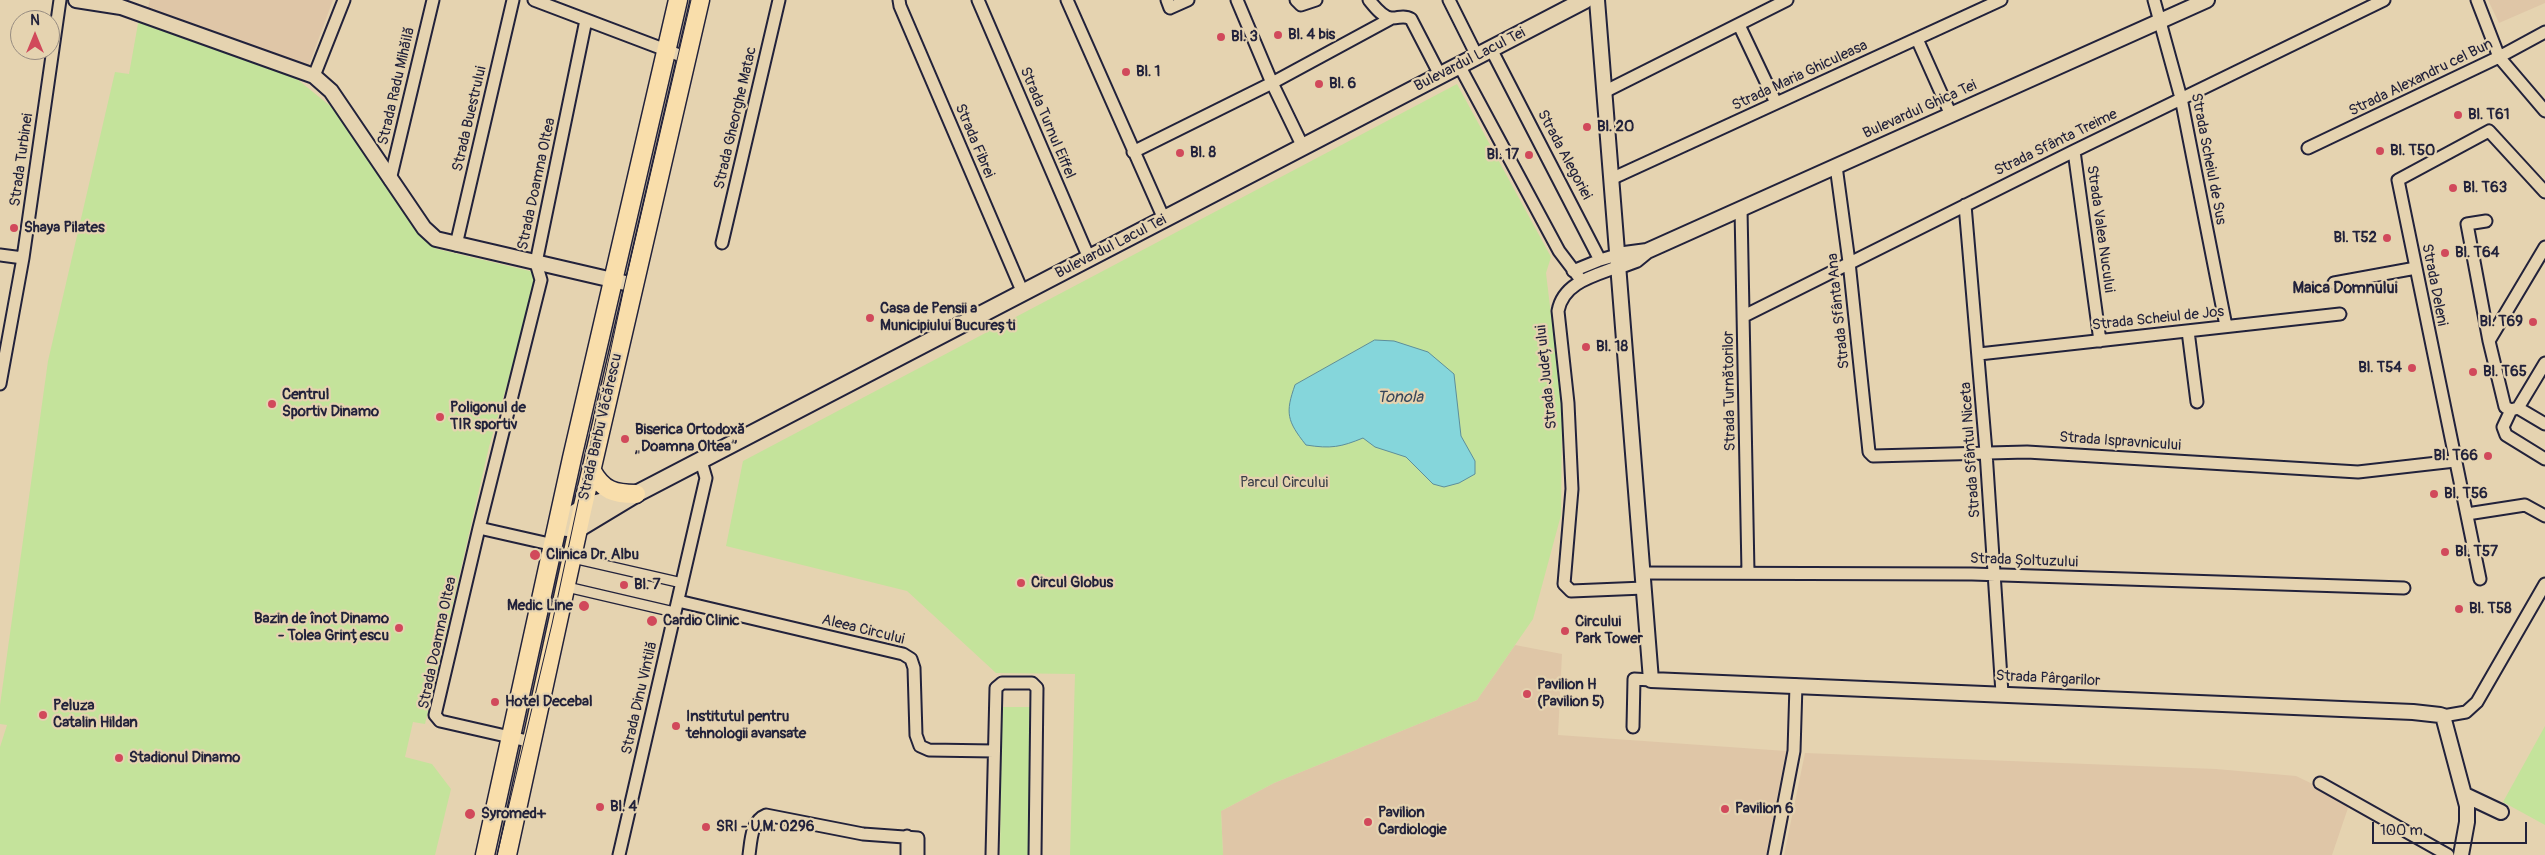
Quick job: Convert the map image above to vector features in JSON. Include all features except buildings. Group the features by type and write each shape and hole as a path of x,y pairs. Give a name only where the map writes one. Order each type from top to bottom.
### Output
{"main road":[{"name":"Strada Barbu Văcărescu","path":"485,855 678,0"},
{"name":"Strada Barbu Văcărescu","path":"507,855 567,587 583,506 700,0"},
{"name":"Bulevardul Lacul Tei","path":"578,529 636,494 1585,0"},
{"path":"592,471 607,490 622,494 636,494"},
{"name":"Bulevardul Lacul Tei","path":"558,527 574,511 583,506 636,494"},
{"path":"558,527 578,529"}],"street":[{"name":"Strada Turbinei","path":"0,384 23,258 60,0"},
{"path":"76,0 109,2 314,76 331,91 390,180 429,234 456,245 634,285"},
{"path":"314,76 344,0"},
{"name":"Strada Radu Mihăilă","path":"390,180 433,0"},
{"name":"Strada Buestrului","path":"456,245 513,0"},
{"path":"534,0 687,58"},
{"name":"Strada Gheorghe Matac","path":"722,243 779,0"},
{"name":"Strada Fibrei","path":"899,0 1023,293"},
{"name":"Strada Turnul Eiffel","path":"978,0 1089,258"},
{"path":"1066,0 1164,220"},
{"path":"1168,4 1188,0"},
{"path":"1237,0 1272,83 1303,147"},
{"path":"1296,0 1301,5 1316,0"},
{"path":"1368,0 1381,13 1392,18"},
{"name":"Strada Alegoriei","path":"1449,0 1484,52 1600,260"},
{"path":"1596,0 1651,680 1634,680 1633,727"},
{"path":"1604,92 1787,0"},
{"name":"Strada Maria Ghiculeasa","path":"1611,179 2001,0"},
{"name":"Strada Scheiul de Sus","path":"2154,0 2181,98 2226,326"},
{"name":"Bulevardul Ghica Tei","path":"1617,261 1636,260 1647,250 2208,0"},
{"name":"Strada Sfânta Treime","path":"1744,316 2074,150 2384,0"},
{"path":"2477,0 2499,57 2545,111"},
{"path":"1133,152 1272,83 1392,18 1403,16 1410,18 1440,75"},
{"name":"Strada Doamna Oltea","path":"511,738 440,721 435,715 479,528 541,280 536,263 586,20"},
{"path":"1738,25 1776,103"},
{"name":"Strada Alexandru cel Bun","path":"2308,148 2499,57 2545,32"},
{"path":"1917,39 1951,115"},
{"path":"1459,65 1559,251 1573,271 1581,280 1617,261"},
{"name":"Strada Deleni","path":"2480,579 2398,180 2489,131 2545,192"},
{"name":"Strada Valea Nucului","path":"2074,150 2100,340"},
{"name":"Strada Sfânta Ana","path":"1836,166 1849,262 1869,452"},
{"name":"Strada Sfântul Niceta","path":"1965,205 1979,354 2002,693"},
{"name":"Strada Turnătorilor","path":"1741,209 1748,572"},
{"path":"2486,221 2467,224 2502,400 2505,407 2515,409 2545,424"},
{"path":"2490,341 2545,246"},
{"path":"0,255 23,258"},
{"path":"1573,271 1600,260 1617,261"},
{"path":"2334,283 2416,268"},
{"name":"Strada Județului","path":"1581,280 1562,297 1558,311 1568,403 1572,489 1564,584 1571,591 1644,588"},
{"name":"Strada Scheiul de Jos","path":"1979,354 2340,314"},
{"path":"2188,331 2197,402"},
{"path":"2545,363 2504,428 2506,435 2545,459"},
{"name":"Strada Ispravnicului","path":"1869,452 1878,456 1986,452 2065,453 2370,472 2455,461"},
{"name":"Strada Dinu Vintilă","path":"619,855 706,478 701,461"},
{"path":"2467,514 2525,505 2545,516"},
{"path":"479,528 554,545"},
{"path":"573,558 682,583"},
{"name":"Strada Șoltuzului","path":"1642,573 1995,574 2404,588"},
{"path":"2460,855 2467,828 2465,795 2443,716 2466,712 2477,702 2545,584"},
{"path":"567,587 674,612"},
{"name":"Aleea Circului","path":"678,601 903,654 911,659 914,668 916,735 920,746 929,750 994,751"},
{"name":"Strada Pârgarilor","path":"1651,680 2002,693 2413,712 2443,716"},
{"path":"992,855 996,688 1002,683 1036,685 1037,688 1035,855"},
{"path":"1774,855 1794,751 1796,685"},
{"path":"511,738 532,742"},
{"path":"2320,783 2448,855"},
{"path":"2465,795 2501,812 2480,816 2467,828"},
{"path":"750,855 755,824 759,818 766,815 863,834 918,838 918,855"},
{"path":"907,855 908,836"}],"shaded area":[{"path":"150,0 333,0 307,70 147,11"},
{"path":"2488,0 2545,0 2545,3 2499,23"},
{"path":"1515,645 1562,654 1558,735 1786,751 1766,855 1223,855 1221,811 1274,783 1477,700"},
{"path":"1805,753 2216,769 2296,776 2350,802 2332,855 1784,855"}],"green space":[{"name":"Centrul Sportiv Dinamo","path":"139,18 292,75 334,109 427,243 437,249 534,272 537,280 489,447 425,724 413,722 405,757 432,764 451,789 435,855 0,855 0,747 7,725 0,724 0,705 48,361 115,72 129,74"},
{"name":"Parcul Circului","path":"1457,84 1551,257 1546,273 1562,407 1561,515 1533,619 1477,700 1274,783 1221,811 1223,855 1070,855 1075,674 996,673 907,591 726,546 743,461"},
{"path":"1002,707 1030,707 1029,855 1000,855"},
{"path":"2545,726 2545,825 2503,802"}],"water":[{"name":"Tonola","path":"1375,340 1394,341 1428,352 1454,374 1461,436 1475,461 1475,474 1459,483 1444,487 1433,484 1406,457 1375,447 1363,438 1342,445 1322,447 1306,445 1300,437 1292,423 1289,410 1295,385"}],"tram line":[{"path":"497,855 552,624 625,283 691,0"}],"place":[{"name":"Bl. 4 bis","path":"1278,35"},
{"name":"Bl. 3","path":"1221,37"},
{"name":"Bl. 1","path":"1126,72"},
{"name":"Bl. 6","path":"1319,84"},
{"name":"Bl. T61","path":"2458,115"},
{"name":"Bl. 20","path":"1587,127"},
{"name":"Bl. T50","path":"2380,151"},
{"name":"Bl. 8","path":"1180,153"},
{"name":"Bl. 17","path":"1529,155"},
{"name":"Bl. T63","path":"2453,188"},
{"name":"Shaya Pilates","path":"14,228"},
{"name":"Bl. T52","path":"2387,238"},
{"name":"Bl. T64","path":"2445,253"},
{"name":"Casa de Pensii a Municipiului București","path":"870,318"},
{"name":"Bl. T69","path":"2533,322"},
{"name":"Bl. 18","path":"1586,347"},
{"name":"Bl. T54","path":"2412,368"},
{"name":"Bl. T65","path":"2473,372"},
{"name":"Centrul Sportiv Dinamo","path":"272,404"},
{"name":"Poligonul de TIR sportiv","path":"440,417"},
{"name":"Biserica Ortodoxă „Doamna Oltea”","path":"625,439"},
{"name":"Bl. T66","path":"2488,456"},
{"name":"Bl. T56","path":"2434,494"},
{"name":"Bl. T57","path":"2445,552"},
{"name":"Clinica Dr. Albu","path":"535,555"},
{"name":"Circul Globus","path":"1021,583"},
{"name":"Bl. 7","path":"624,585"},
{"name":"Medic Line","path":"584,606"},
{"name":"Bl. T58","path":"2459,609"},
{"name":"Cardio Clinic","path":"652,621"},
{"name":"Bazin de înot Dinamo - Tolea Grințescu","path":"399,628"},
{"name":"Circului Park Tower","path":"1565,631"},
{"name":"Pavilion H (Pavilion 5)","path":"1527,694"},
{"name":"Hotel Decebal","path":"495,702"},
{"name":"Peluza Catalin Hildan","path":"43,715"},
{"name":"Institutul pentru tehnologii avansate","path":"676,726"},
{"name":"Stadionul Dinamo","path":"119,758"},
{"name":"Bl. 4","path":"600,807"},
{"name":"Pavilion 6","path":"1725,809"},
{"name":"Syromed+","path":"470,814"},
{"name":"Pavilion Cardiologie","path":"1368,822"},
{"name":"SRI - U.M. 0296","path":"706,827"}],"district":[{"name":"Maica Domnului","path":"2345,289"}]}
